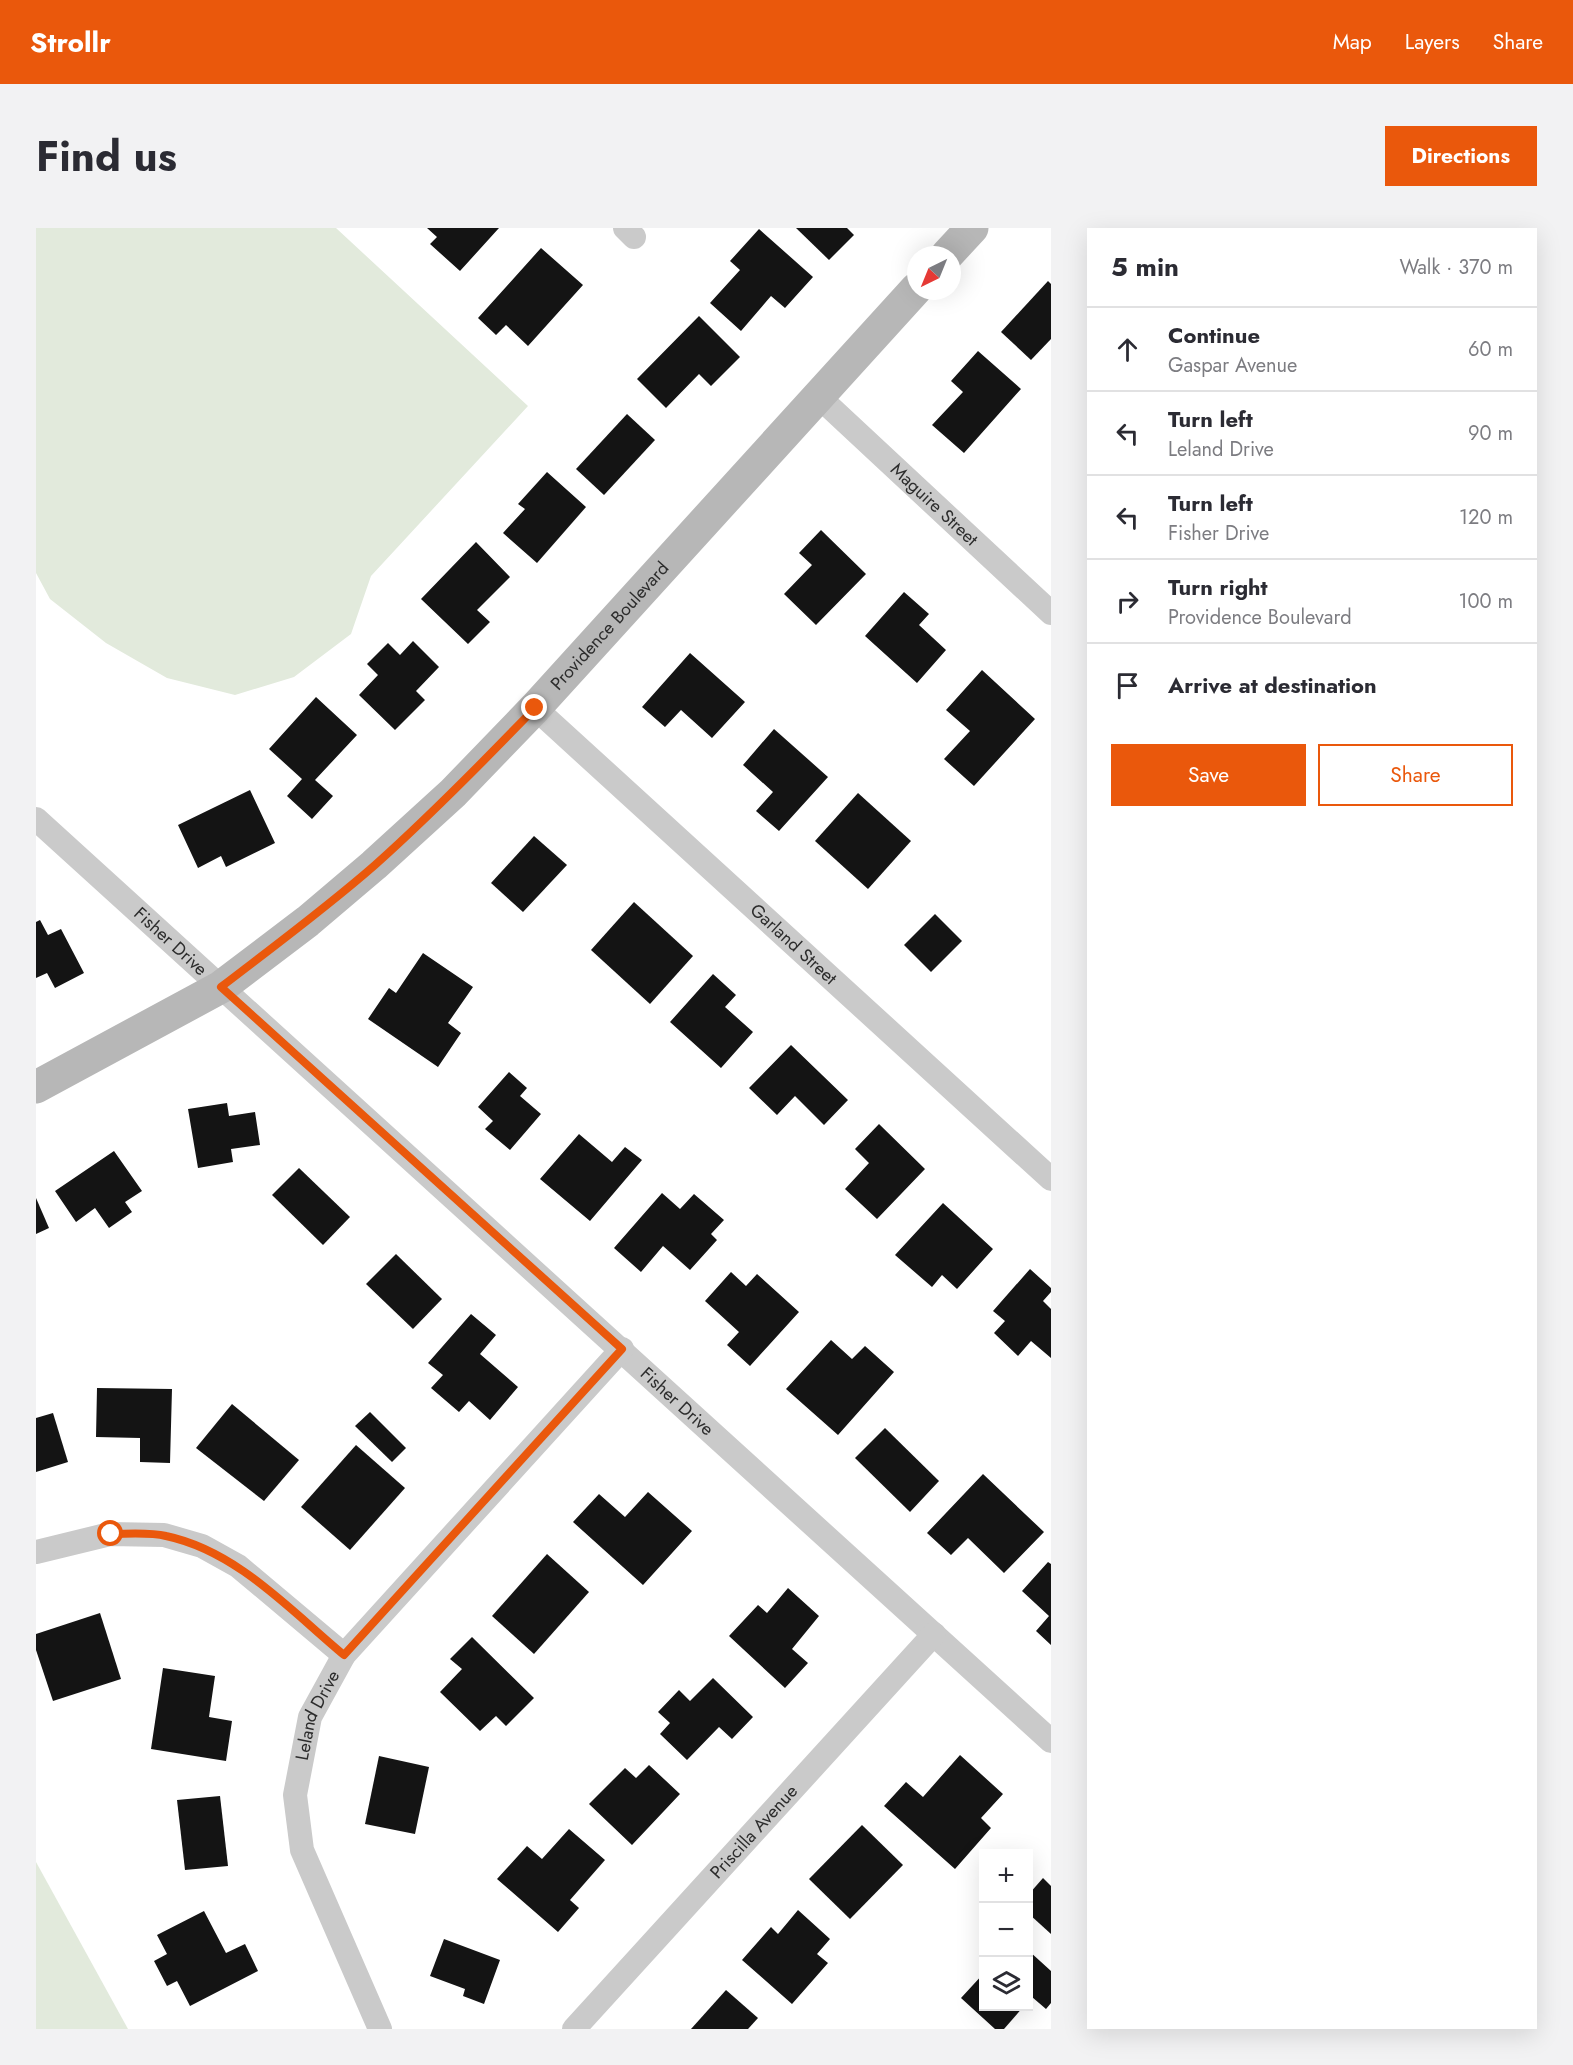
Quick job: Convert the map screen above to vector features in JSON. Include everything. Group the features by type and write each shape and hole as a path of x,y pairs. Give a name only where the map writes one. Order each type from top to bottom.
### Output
{"main road":[{"path":"955,246 972,228"},
{"name":"Providence Boulevard","path":"36,1087 221,987 308,921 374,865 453,793 535,708 907,299"}],"street":[{"name":"Maguire Street","path":"818,396 1051,613"},
{"name":"Garland Street","path":"535,708 1051,1179"},
{"name":"Fisher Drive","path":"36,819 1051,1741"},
{"name":"Leland Drive","path":"380,2029 302,1850 295,1795 310,1717 344,1655 622,1349"},
{"path":"36,1552 111,1534 164,1535 202,1546 238,1566 344,1655"},
{"name":"Priscilla Avenue","path":"574,2029 934,1634"}],"shaded area":[{"path":"36,228 336,228 528,406 371,576 351,634 294,677 235,695 167,678 106,643 50,599 36,573"},
{"path":"36,1862 128,2029 36,2029"}],"building":[{"path":"427,228 499,228 460,271 430,244 437,237"},
{"path":"796,228 847,228 854,235 829,260"},
{"path":"759,229 813,277 785,308 771,296 741,331 710,303 740,270 730,261"},
{"path":"541,248 583,285 528,346 506,325 496,335 478,318"},
{"path":"1048,281 1051,284 1051,339 1031,360 1001,332"},
{"path":"699,316 740,357 711,386 699,374 666,408 637,379"},
{"path":"978,351 1021,389 964,453 932,425 963,392 951,381"},
{"path":"627,414 655,440 604,495 576,469"},
{"path":"547,472 586,507 537,563 503,533 525,509 518,504"},
{"path":"821,530 866,574 816,625 784,594 812,565 799,553"},
{"path":"476,542 510,577 477,610 490,622 468,644 421,599"},
{"path":"904,592 929,614 919,625 946,650 917,683 865,636"},
{"path":"413,641 439,667 416,691 425,700 395,730 359,695 378,675 367,664 388,643 400,655"},
{"path":"690,653 745,702 712,738 681,710 665,727 642,707"},
{"path":"982,670 1035,719 974,786 944,759 970,731 946,710"},
{"path":"316,697 357,735 315,780 333,796 312,819 287,796 302,779 269,749"},
{"path":"774,729 828,777 779,831 756,811 773,792 743,765"},
{"path":"250,790 275,843 226,867 221,856 198,868 178,825"},
{"path":"858,793 911,841 868,889 815,841"},
{"path":"534,836 567,865 523,912 491,883"},
{"path":"634,902 693,956 650,1004 591,950"},
{"path":"935,914 962,941 931,972 904,945"},
{"path":"40,920 48,935 61,929 84,973 55,988 47,973 36,978 36,922"},
{"path":"423,953 473,987 448,1023 461,1033 438,1067 368,1019 389,988 396,993"},
{"path":"713,974 736,995 725,1007 753,1032 721,1068 670,1022"},
{"path":"791,1045 848,1100 824,1125 795,1096 777,1115 749,1088"},
{"path":"509,1072 527,1088 520,1096 541,1114 510,1150 485,1129 493,1121 478,1107"},
{"path":"227,1103 229,1116 255,1112 260,1145 231,1149 233,1162 198,1168 188,1109"},
{"path":"879,1124 925,1169 877,1219 845,1189 869,1163 855,1149"},
{"path":"579,1134 612,1162 625,1147 642,1160 590,1221 540,1179"},
{"path":"114,1151 142,1191 125,1202 132,1212 109,1228 95,1208 76,1222 55,1191"},
{"path":"299,1168 350,1217 323,1245 272,1195"},
{"path":"662,1193 680,1209 694,1194 724,1220 711,1234 717,1240 690,1270 663,1246 641,1272 614,1248"},
{"path":"36,1198 49,1228 36,1234"},
{"path":"943,1203 993,1249 957,1289 942,1275 932,1287 895,1255"},
{"path":"396,1254 442,1299 413,1329 366,1284"},
{"path":"1030,1269 1051,1288 1051,1292 1043,1301 1051,1309 1051,1358 1031,1341 1018,1356 994,1333 1005,1321 993,1311"},
{"path":"731,1272 746,1286 757,1274 799,1312 750,1366 727,1345 739,1332 705,1301"},
{"path":"471,1314 496,1335 480,1354 518,1387 490,1420 469,1401 459,1412 431,1388 443,1375 428,1363"},
{"path":"831,1340 852,1359 865,1346 894,1372 838,1435 786,1389"},
{"path":"97,1388 172,1389 170,1463 140,1462 140,1438 96,1437"},
{"path":"232,1404 299,1460 264,1501 196,1448"},
{"path":"370,1412 406,1448 392,1462 355,1426"},
{"path":"53,1413 68,1462 36,1472 36,1418"},
{"path":"885,1428 939,1481 910,1512 855,1458"},
{"path":"356,1445 405,1488 350,1550 301,1507"},
{"path":"983,1474 1044,1532 1004,1573 968,1538 951,1555 927,1533"},
{"path":"648,1492 692,1531 643,1585 573,1522 599,1494 625,1517"},
{"path":"547,1554 589,1592 534,1654 492,1616"},
{"path":"1048,1562 1051,1564 1051,1645 1036,1631 1049,1616 1022,1591"},
{"path":"788,1588 819,1616 792,1649 808,1663 785,1688 729,1636 758,1605 767,1613"},
{"path":"100,1613 121,1679 53,1701 36,1650 36,1634"},
{"path":"472,1637 534,1698 506,1726 496,1716 480,1731 440,1692 462,1669 450,1659"},
{"path":"163,1668 215,1676 209,1717 232,1721 226,1761 151,1749"},
{"path":"713,1678 753,1717 732,1739 719,1727 687,1760 660,1734 670,1723 658,1712 679,1690 690,1701"},
{"path":"960,1755 1003,1794 981,1818 991,1828 955,1869 884,1806 906,1782 923,1797"},
{"path":"379,1756 429,1767 415,1834 365,1824"},
{"path":"649,1765 680,1794 632,1845 589,1804 625,1768 636,1778"},
{"path":"220,1796 228,1866 185,1870 177,1800"},
{"path":"862,1825 903,1865 850,1919 809,1879"},
{"path":"569,1829 605,1860 570,1900 579,1908 558,1932 497,1879 527,1846 542,1859"},
{"path":"1043,1878 1051,1886 1051,1934 1033,1918 1033,1889"},
{"path":"798,1910 830,1939 817,1954 828,1963 792,2004 742,1960 771,1927 778,1934"},
{"path":"204,1911 226,1953 245,1944 258,1971 190,2006 177,1981 167,1986 154,1961 167,1954 157,1935"},
{"path":"444,1939 500,1960 484,2004 463,1996 465,1989 430,1976"},
{"path":"1033,1955 1051,1971 1051,2003 1046,2009 1033,1998"},
{"path":"979,1978 979,2011 1020,2011 1004,2029 995,2029 961,1998"},
{"path":"726,1990 758,2018 748,2029 691,2029"}],"route":[{"path":"111,1534 164,1535 202,1546 238,1566 344,1655 622,1349 221,987 308,921 374,865 453,793 535,708"}]}
